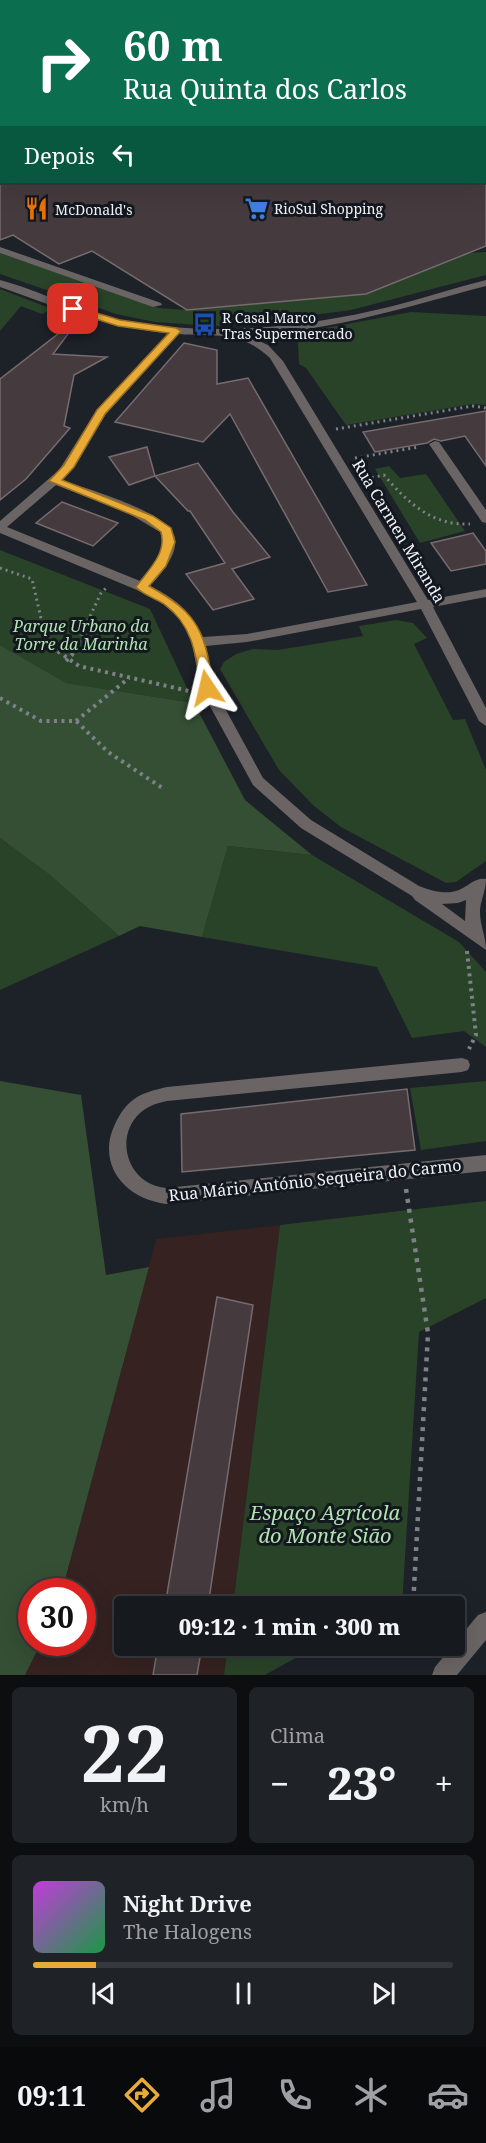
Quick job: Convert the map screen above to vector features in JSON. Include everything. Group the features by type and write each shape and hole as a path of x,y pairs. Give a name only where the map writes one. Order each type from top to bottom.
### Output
{"street":[{"path":"0,250 157,305"},
{"path":"0,283 98,317 145,328 229,332 295,327 384,311 486,283"},
{"path":"278,362 275,346 295,327"},
{"path":"176,331 100,412 69,467 0,528 142,587 168,601 188,619 200,642 207,688 258,781 306,824 414,890 434,898 458,897 483,883"},
{"name":"Rua Carmen Miranda","path":"229,332 263,346 278,362 425,605 486,721"},
{"path":"435,444 481,521"},
{"path":"55,481 149,518 167,530 170,542 160,566 142,587"},
{"path":"200,642 247,638 486,593"},
{"path":"483,883 473,902 473,916 479,935 486,944"},
{"path":"414,890 428,904 486,944"},
{"name":"Rua Mário António Sequeira do Carmo","path":"462,1065 166,1094 148,1100 130,1113 120,1131 116,1147 119,1165 138,1188 166,1196 486,1163"},
{"path":"443,1675 486,1623"}],"path":[{"path":"320,432 472,406 486,408"},
{"path":"337,461 435,444"},
{"path":"351,483 384,475 416,508 431,517 448,523 481,521"},
{"path":"0,568 32,579 39,623 66,661 193,692 207,688"},
{"path":"66,661 72,655 100,593 118,576"},
{"path":"0,698 41,721 76,721 129,677"},
{"path":"76,721 108,752 164,789"},
{"path":"462,1065 476,1035 465,928"},
{"path":"403,1172 428,1333 414,1596"}],"shaded area":[{"path":"280,1225 234,1596 114,1596 114,1656 227,1656 224,1675 25,1675 34,1656 96,1656 96,1578 65,1578 156,1239"}],"green space":[{"path":"486,252 486,275 351,310 214,326 155,322 116,314 0,274 0,253 159,308 187,310 366,294 469,253"},
{"path":"0,289 52,309 42,314 21,306 0,331"},
{"path":"411,312 486,316 486,405 473,404 346,425 306,368 299,364 298,343 310,331"},
{"path":"389,466 400,478 426,474 465,531 420,543 375,469"},
{"name":"Parque Urbano da Torre da Marinha","path":"0,550 150,609 194,703 65,683 0,645"},
{"path":"396,620 413,623 427,638 414,644 453,720 465,719 486,770 486,861 456,882 446,883 341,827 314,806 279,770 220,669 224,662 236,654 253,649 278,650 363,636 359,626"},
{"path":"0,645 66,683 194,703 245,800 312,855 228,846 202,937 140,926 119,936 51,876 0,838"},
{"path":"0,838 51,876 119,936 0,990"},
{"path":"228,846 312,855 459,942 486,972 486,1047 464,1031 412,1038 377,967 202,937"},
{"path":"0,1081 81,1095 106,1275 149,1267 65,1578 18,1578 18,1656 34,1656 25,1675 0,1675"},
{"path":"486,1081 486,1141 421,1150 410,1088"},
{"name":"Espaço Agrícola do Monte Sião","path":"486,1201 486,1298 419,1332 403,1596 234,1596 280,1225"},
{"path":"227,1656 299,1656 265,1675 224,1675"}],"building":[{"name":"RioSul Shopping","path":"0,183 486,183 486,246 366,294 187,310 92,251 59,264 13,235 0,240"},
{"path":"67,327 71,330 53,354 107,357 74,375 64,426 70,428 26,479 0,500 0,379"},
{"path":"184,343 217,350 217,384 248,378 367,585 328,592 230,414 203,442 115,422"},
{"path":"486,411 486,466 465,436 441,441 434,439 427,443 375,452 363,432"},
{"path":"147,447 155,476 129,485 109,457"},
{"path":"198,463 233,512 270,557 232,569 254,599 213,610 186,574 225,563 190,511 155,476"},
{"path":"62,502 118,523 93,546 36,523"},
{"path":"473,533 486,551 486,564 451,571 431,543"},
{"path":"407,1089 415,1150 182,1172 181,1114"},
{"path":"217,1297 253,1305 209,1596 167,1596"},
{"path":"156,1656 200,1656 197,1675 153,1675"}],"place":[{"name":"RioSul Shopping","path":"256,208"},
{"name":"McDonald's","path":"37,209"},
{"name":"R Casal Marco Tras Supermercado","path":"204,325"}],"route":[{"path":"73,309 118,323 176,331 100,412 69,467 55,481 149,518 167,530 170,542 160,566 153,577 142,587 168,601 188,619 200,642 207,688"}]}
